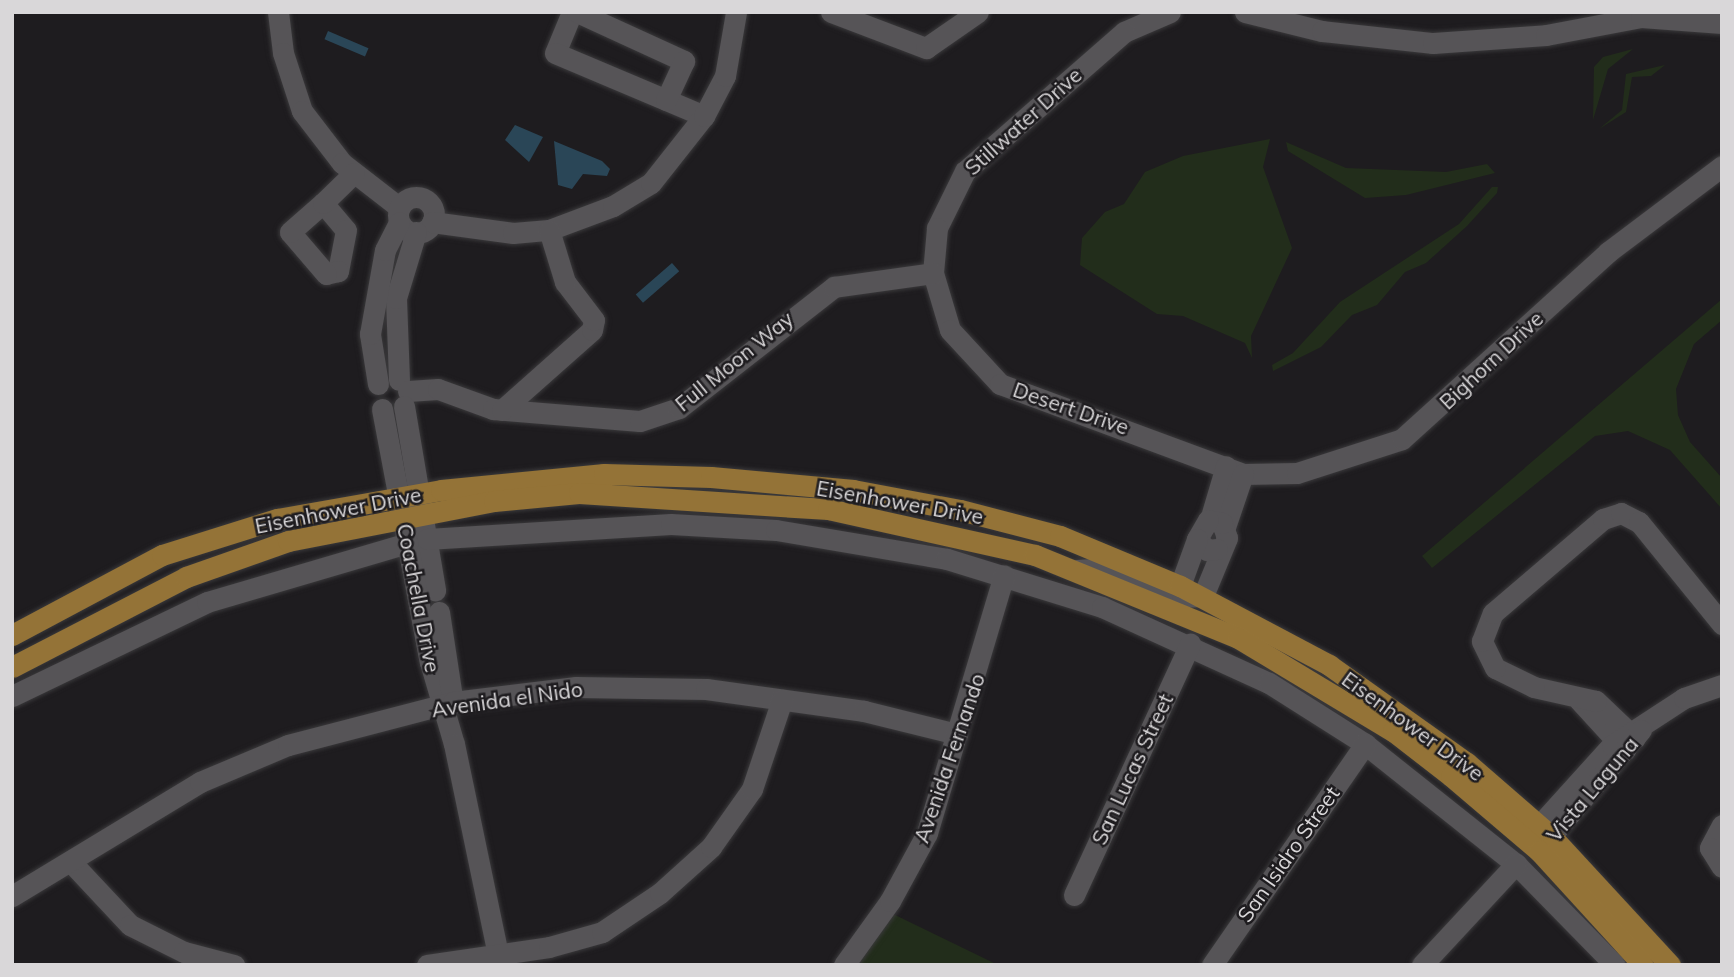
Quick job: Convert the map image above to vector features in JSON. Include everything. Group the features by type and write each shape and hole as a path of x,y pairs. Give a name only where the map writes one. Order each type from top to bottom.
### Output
{"main road":[{"name":"Eisenhower Drive","path":"12,635 162,555 277,519 420,493 604,474 853,490 1059,536 1180,586 1258,622 1408,718 1539,838 1670,965"},
{"name":"Eisenhower Drive","path":"12,667 186,578 288,541 413,517 579,493 687,496 828,509 909,524 1077,570 1174,607 1310,679 1393,731 1539,838 1643,965"}],"street":[{"path":"278,12 302,111 355,173 412,221 513,233 549,230 613,206 651,183 704,117 725,76 736,12"},
{"path":"666,100 684,61 575,12 555,53 704,117"},
{"path":"831,12 852,17 926,48 978,12"},
{"name":"Stillwater Drive","path":"933,273 937,228 965,171 1124,32 1170,12"},
{"path":"1245,12 1322,31 1433,43 1546,35 1641,17 1722,23"},
{"name":"Bighorn Drive","path":"1235,470 1297,473 1402,439 1608,253 1722,166"},
{"path":"323,202 355,173"},
{"name":"Coachella Drive","path":"412,221 396,298 394,394 399,497 413,517 454,744 499,959"},
{"path":"502,410 592,330 594,320 565,282 549,230"},
{"name":"Full Moon Way","path":"394,394 438,389 502,410 640,421 662,416 834,287 933,273"},
{"name":"Desert Drive","path":"933,273 950,330 1000,384 1235,470"},
{"name":"Coachella Drive","path":"394,394 420,493 413,517"},
{"path":"1197,539 1207,550 1217,549 1225,543 1218,523 1235,470"},
{"path":"1631,738 1579,700 1494,668 1482,641 1493,613 1603,519 1622,513 1639,522 1722,625"},
{"path":"1180,586 1200,525 1218,523"},
{"name":"Eisenhower Drive","path":"12,696 207,602 417,541 671,524 776,530 871,543 1004,575 1190,644 1269,683 1364,744 1516,864 1615,965"},
{"name":"Coachella Drive","path":"417,541 435,590"},
{"path":"1077,570 1107,568 1182,597 1203,596 1217,549"},
{"name":"Avenida Fernando","path":"844,965 890,901 927,833 1004,575"},
{"name":"Coachella Drive","path":"439,612 448,703"},
{"name":"San Lucas Street","path":"1074,895 1190,644"},
{"name":"Vista Laguna","path":"1539,838 1631,738 1684,698 1722,685"},
{"name":"Avenida el Nido","path":"12,896 71,862 131,819 213,777 288,745 448,703 589,687 706,689 782,700 957,734"},
{"path":"427,965 499,959 602,932 681,875 711,847 752,789 782,700"},
{"name":"San Isidro Street","path":"1212,965 1364,744"},
{"path":"1722,824 1710,848 1722,866"},
{"path":"71,862 130,925 184,952 234,965"},
{"path":"1423,965 1516,864"}],"green space":[{"path":"1633,49 1608,69 1593,120 1594,67 1603,57"},
{"path":"1665,65 1651,76 1632,77 1626,112 1599,129 1622,110 1626,74"},
{"path":"1270,139 1263,167 1292,248 1251,336 1252,358 1245,343 1183,316 1157,314 1080,265 1082,238 1105,212 1124,204 1145,172 1183,156"},
{"path":"1286,142 1346,168 1446,172 1487,164 1495,173 1406,195 1365,198 1288,151"},
{"path":"1492,187 1498,187 1497,193 1467,226 1426,263 1405,272 1377,305 1352,315 1321,347 1273,371 1272,365 1293,353 1340,302 1459,224"},
{"path":"1722,299 1722,320 1694,344 1676,389 1678,415 1690,442 1722,478 1722,509 1670,450 1628,431 1595,436 1432,568 1422,556"},
{"path":"891,913 998,965 852,965"}],"water":[{"path":"328,31 369,48 365,56 324,39"},
{"path":"515,125 543,137 529,162 505,140"},
{"path":"554,141 602,161 610,169 607,176 583,174 572,189 558,185"},
{"path":"672,263 679,271 643,303 636,294"}]}
